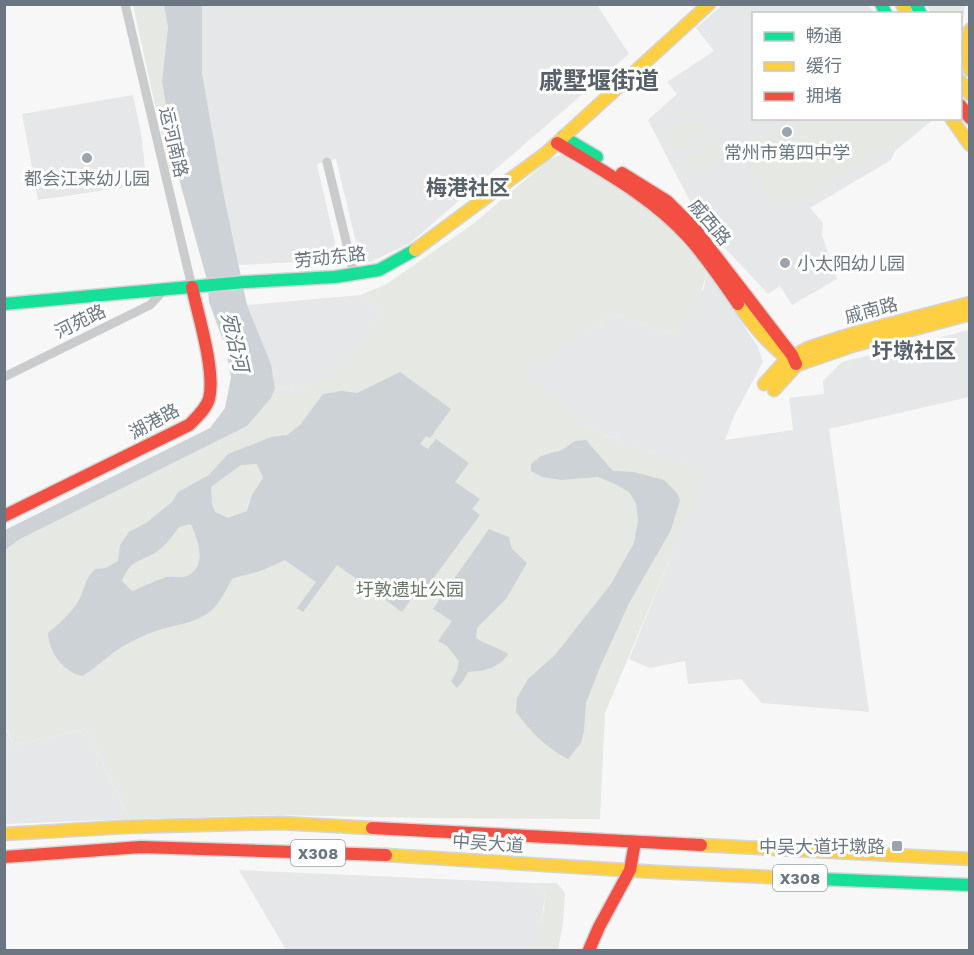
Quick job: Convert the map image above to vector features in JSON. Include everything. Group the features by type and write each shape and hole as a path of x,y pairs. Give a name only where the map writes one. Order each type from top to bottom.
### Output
{"main road":[{"name":"劳动东路","path":"4,304 379,270 418,248 560,140 709,4"},
{"path":"969,30 969,70"},
{"path":"952,120 969,145"},
{"name":"戚西路","path":"560,140 660,210 695,245 768,341 792,360"},
{"name":"湖港路","path":"4,516 189,425 201,413 209,401 211,384 198,286"},
{"name":"戚南路","path":"769,387 792,360 855,333 969,303"},
{"name":"戚南路","path":"792,360 969,314"},
{"name":"中吴大道","path":"4,834 124,827 280,823 969,859"},
{"path":"589,951 599,927 630,870 635,842"},
{"name":"中吴大道","path":"4,857 141,847 386,855 630,870 969,885"}],"street":[{"name":"运河南路","path":"125,4 198,286"},
{"path":"327,162 354,274"},
{"name":"河苑路","path":"4,377 150,305 165,289"}],"shaded area":[{"name":"常州市第四中学","path":"723,4 867,5 875,12 752,12 752,120 933,120 895,151 891,160 810,208 823,223 822,235 837,279 792,305 780,286 768,294 724,247 729,244 695,211 648,120 677,94 667,82 714,51 696,28"},
{"path":"202,5 597,5 629,54 409,244 370,262 363,260 359,255 336,159 317,164 337,260 239,265 202,73"},
{"name":"都会江来幼儿园","path":"133,95 141,133 147,184 38,200 22,114"},
{"path":"707,270 758,347 763,362 734,416 725,440 793,430 789,398 824,394 823,381 842,362 969,330 969,397 829,429 869,712 762,703 741,679 688,684 685,661 650,668 629,659 706,470 601,434 521,373 612,314 675,335 704,288"},
{"path":"360,295 382,312 345,365 296,391 275,388 271,364 247,305"},
{"path":"4,726 14,745 86,729 130,819 5,824"},
{"path":"239,870 531,883 546,892 540,929 531,944 521,950 286,950"}],"green space":[{"path":"133,5 164,5 168,27 162,81 176,168 169,169"},
{"path":"926,5 965,5 962,25 962,12 930,12"},
{"path":"693,105 697,112 682,120 678,113"},
{"path":"700,116 710,133 676,152 667,135"},
{"path":"788,120 923,120 912,135 796,202 786,203 768,197 761,191 752,174 752,154 738,162 733,153"},
{"path":"713,139 723,156 689,175 680,158"},
{"name":"圩敦遗址公园","path":"561,155 572,157 648,207 707,270 699,301 675,335 612,314 522,373 601,434 707,470 605,713 600,819 276,815 130,819 86,729 14,745 5,726 5,550 20,539 241,415 247,379 275,388 296,391 344,365 382,312 360,295 385,285 473,224 550,159"},
{"path":"531,883 557,883 565,893 558,950 521,950 528,945 537,932 544,909 546,892"}],"water":[{"name":"宛沿河","path":"164,5 202,5 202,73 222,186 247,305 271,364 275,388 271,398 247,426 20,539 5,550 5,530 210,428 225,408 231,377 225,346 209,302 207,280 176,168 162,81 168,27"},
{"path":"400,372 451,409 430,438 426,436 420,444 428,449 436,439 469,463 455,482 480,499 472,509 480,515 421,595 416,592 402,612 337,565 303,612 297,608 316,582 285,560 261,571 233,578 219,602 207,614 136,639 82,676 63,666 54,654 48,633 65,618 76,604 88,578 95,569 106,568 118,561 120,545 129,532 146,523 172,502 178,492 209,475 228,454 271,437 287,435 300,425 323,394 342,391 357,393","holes":["257,464 263,478 252,495 247,511 228,518 215,512 211,487 241,465","191,524 200,552 193,572 185,577 160,579 132,591 122,581 131,566 161,549 179,527"]},
{"path":"586,440 613,471 634,472 664,480 677,493 680,500 671,530 629,603 600,667 586,703 581,743 568,759 545,744 527,726 516,712 517,698 528,679 555,655 611,584 634,543 638,520 636,503 629,492 615,484 598,477 561,480 542,477 531,471 531,464 541,456 562,450 575,441"},
{"path":"489,529 509,537 512,549 527,563 506,599 477,628 476,638 508,654 500,663 490,668 468,672 457,688 451,681 457,671 459,661 447,646 438,641 452,621 433,609"}],"traffic: fast":[{"path":"881,4 885,12"},
{"path":"916,4 920,12"},
{"path":"563,137 597,157"},
{"path":"4,304 245,282 335,277 379,270 415,250"},
{"path":"793,878 970,885"}],"traffic: slow":[{"path":"415,250 546,153 709,4"},
{"path":"902,4 906,12"},
{"path":"970,30 966,48 970,70"},
{"path":"962,84 970,94"},
{"path":"952,120 970,145"},
{"path":"764,384 786,360 808,348 855,333 970,303"},
{"path":"738,304 764,337 797,365"},
{"path":"774,390 797,365 855,345 970,314"},
{"path":"4,834 125,827 280,823 372,828"},
{"path":"701,845 970,859"},
{"path":"386,855 793,878"}],"traffic: jam":[{"path":"962,108 970,118"},
{"path":"557,143 659,209 702,253 738,304"},
{"path":"622,173 667,201 695,229 792,355 796,364"},
{"path":"4,516 189,425 206,406 211,388 210,374 192,287"},
{"path":"372,828 701,845"},
{"path":"589,950 630,870 635,842"},
{"path":"4,857 141,847 386,855"}],"place":[{"name":"常州市第四中学","path":"787,132"},
{"name":"都会江来幼儿园","path":"87,158"},
{"name":"小太阳幼儿园","path":"785,263"},
{"name":"中吴大道圩墩路","path":"897,846"}],"district":[{"name":"戚墅堰街道","path":"599,81"},
{"name":"梅港社区","path":"468,187"},
{"name":"圩墩社区","path":"914,350"}]}
